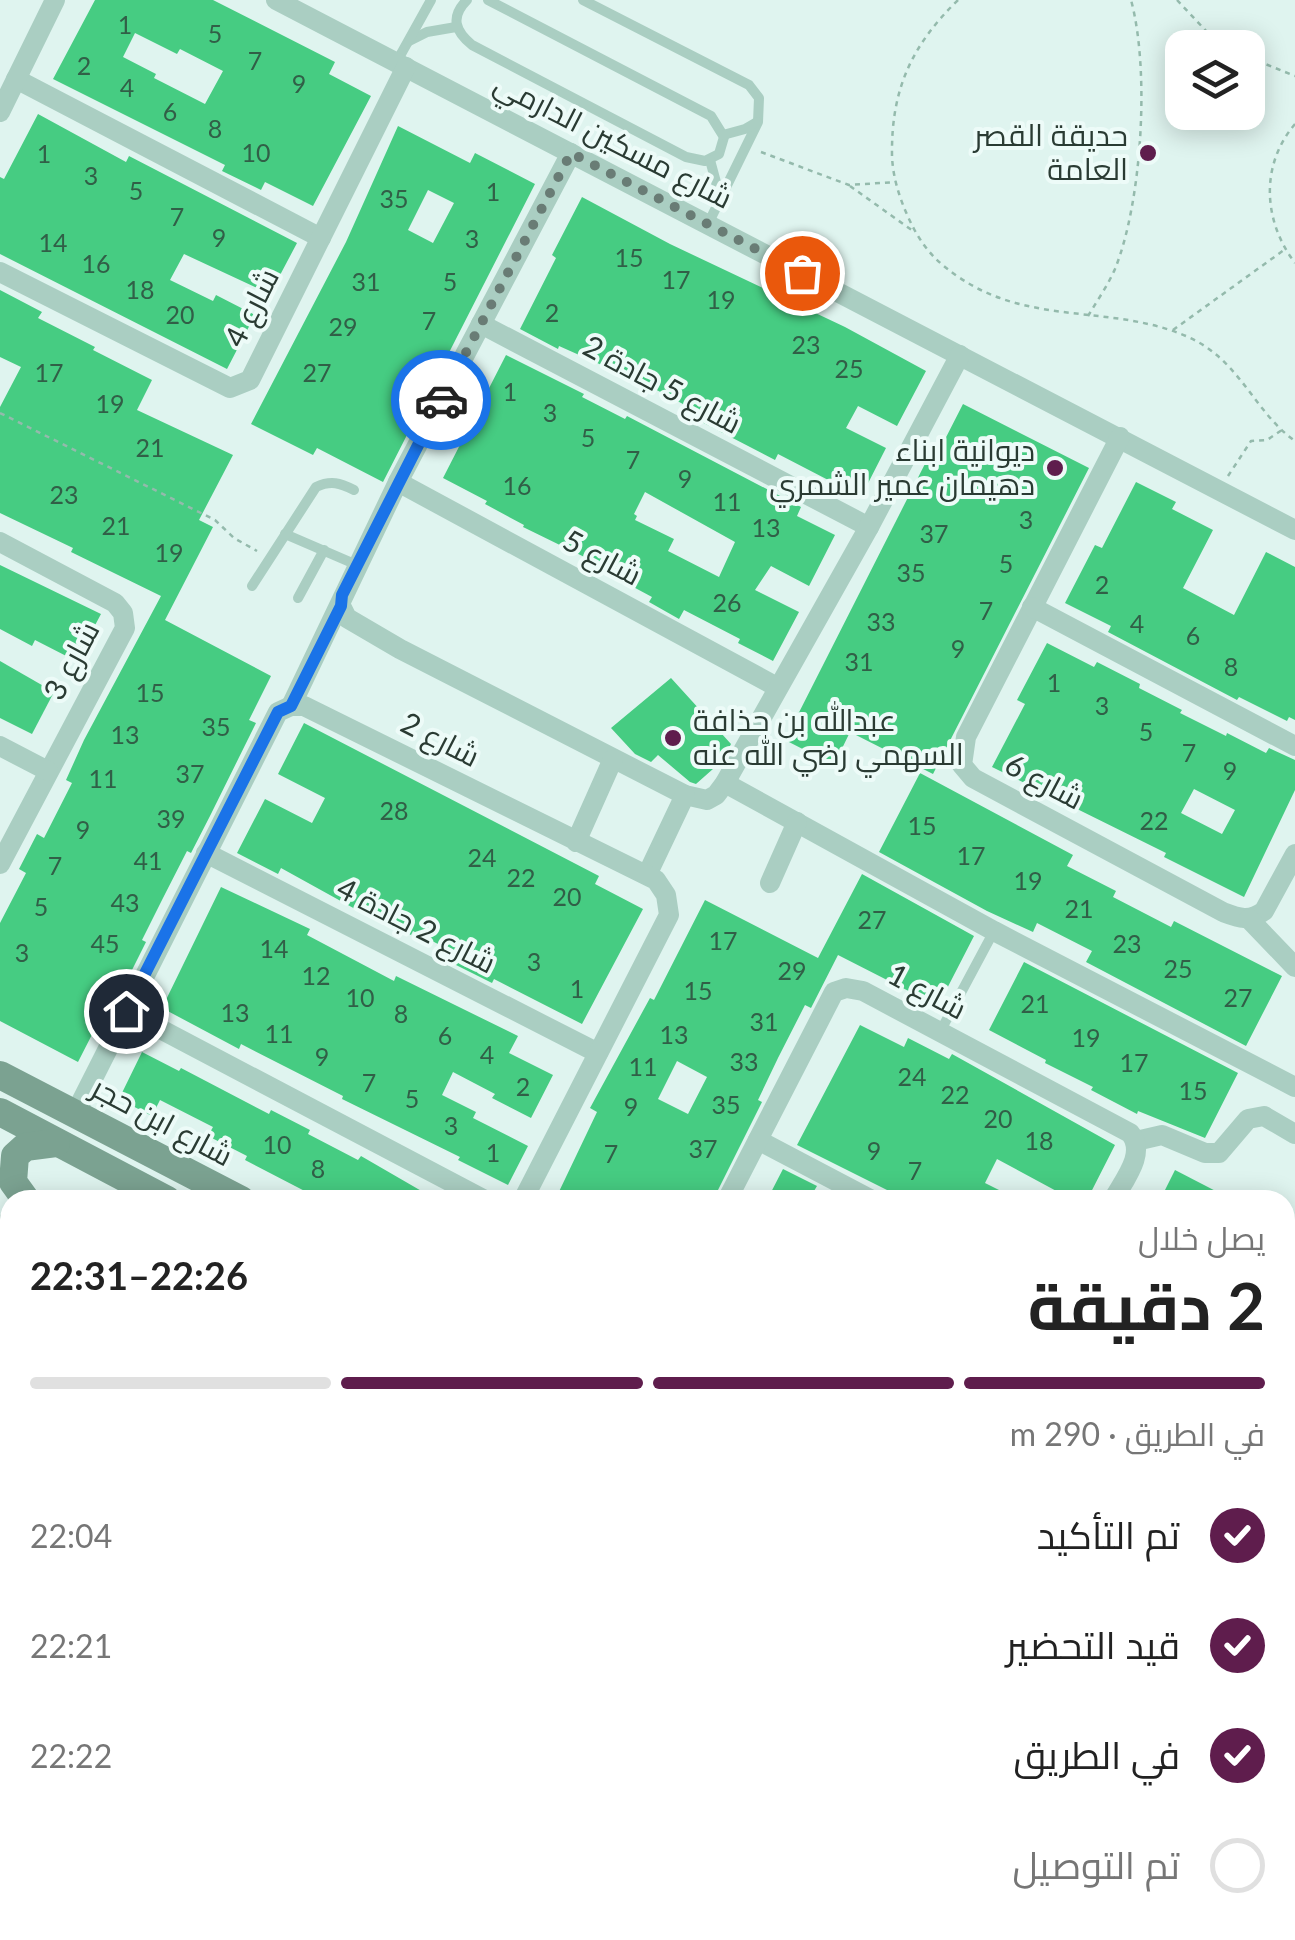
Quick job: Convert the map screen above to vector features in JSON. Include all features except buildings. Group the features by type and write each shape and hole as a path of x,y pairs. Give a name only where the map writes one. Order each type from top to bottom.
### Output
{"main road":[{"name":"شارع ابن حجر","path":"0,1074 222,1190"},
{"path":"0,1112 147,1190"},
{"path":"17,1190 13,1182 15,1156 25,1147 56,1144"}],"street":[{"path":"0,112 55,0"},
{"name":"شارع مسكين الدارمي","path":"276,0 1295,530"},
{"name":"شارع 4","path":"0,272 230,388 250,380 401,65"},
{"path":"16,80 321,238"},
{"path":"76,1114 278,712 291,706 398,482 571,153"},
{"name":"شارع 5 جادة 2","path":"481,324 869,526"},
{"path":"341,606 347,618 400,649 686,795 708,800 726,783 960,355"},
{"name":"شارع 6","path":"1120,437 966,737 962,760 965,772 1223,912 1248,919"},
{"name":"شارع 5","path":"398,482 777,687"},
{"name":"شارع 3","path":"0,542 115,604 125,620 125,628 0,864"},
{"path":"1032,607 1295,746"},
{"name":"شارع 2","path":"291,706 304,706 647,876"},
{"path":"0,746 48,770"},
{"path":"576,842 613,759"},
{"path":"726,783 994,932 1295,1087"},
{"path":"529,1190 669,915 666,895 656,880 647,876 686,795"},
{"path":"770,883 797,822"},
{"name":"شارع 2 جادة 4","path":"206,853 598,1053"},
{"path":"1295,854 1264,911 1248,919 1295,967"},
{"name":"شارع 1","path":"732,1190 834,992 839,989 862,991 1130,1132 1136,1141"},
{"path":"126,1011 467,1190"},
{"path":"1119,1190 1137,1155 1136,1141 1162,1135 1206,1153 1219,1154 1248,1119 1264,1116 1295,1134"},
{"path":"758,1140 853,1190"}],"lane":[{"path":"401,65 408,41 431,0"},
{"path":"467,0 458,10 456,26 460,36 488,54 686,158 710,160 719,154 723,135 711,116 488,0"},
{"path":"582,0 749,85 759,98 758,122 708,224"},
{"path":"408,41 456,26"},
{"path":"723,135 758,122"},
{"path":"710,160 720,199"},
{"path":"252,586 316,487 340,482 354,490"},
{"path":"285,534 358,566"},
{"path":"298,598 324,550"},
{"path":"940,1033 994,932"}],"path":[{"path":"916,234 896,182 892,140 895,109 916,48 958,0"},
{"path":"1087,318 1115,268 1134,186 1141,57 1131,0"},
{"path":"1177,0 1205,30"},
{"path":"1265,64 1295,76"},
{"path":"1295,124 1276,156 1269,204 1274,227 1295,263"},
{"path":"746,146 849,185 916,234 943,268 976,289 1022,307 1087,318 1124,319 1190,338 1227,364 1295,441"},
{"path":"849,185 896,182"},
{"path":"1172,331 1284,249"},
{"path":"0,412 215,520 243,545 269,557"},
{"path":"1220,490 1251,441 1266,440 1282,430"}],"way so far":[{"path":"441,400 571,153 802,273"}],"place":[{"name":"حديقة القصر العامة","path":"1148,153"},
{"name":"ديوانية ابناء دهيمان عمير الشمري","path":"1055,468"},
{"name":"عبدالله بن حذافة السهمي رضي الله عنه","path":"673,738"}],"route":[{"path":"126,1011 278,712 291,706 341,606 342,595 441,400"}]}
